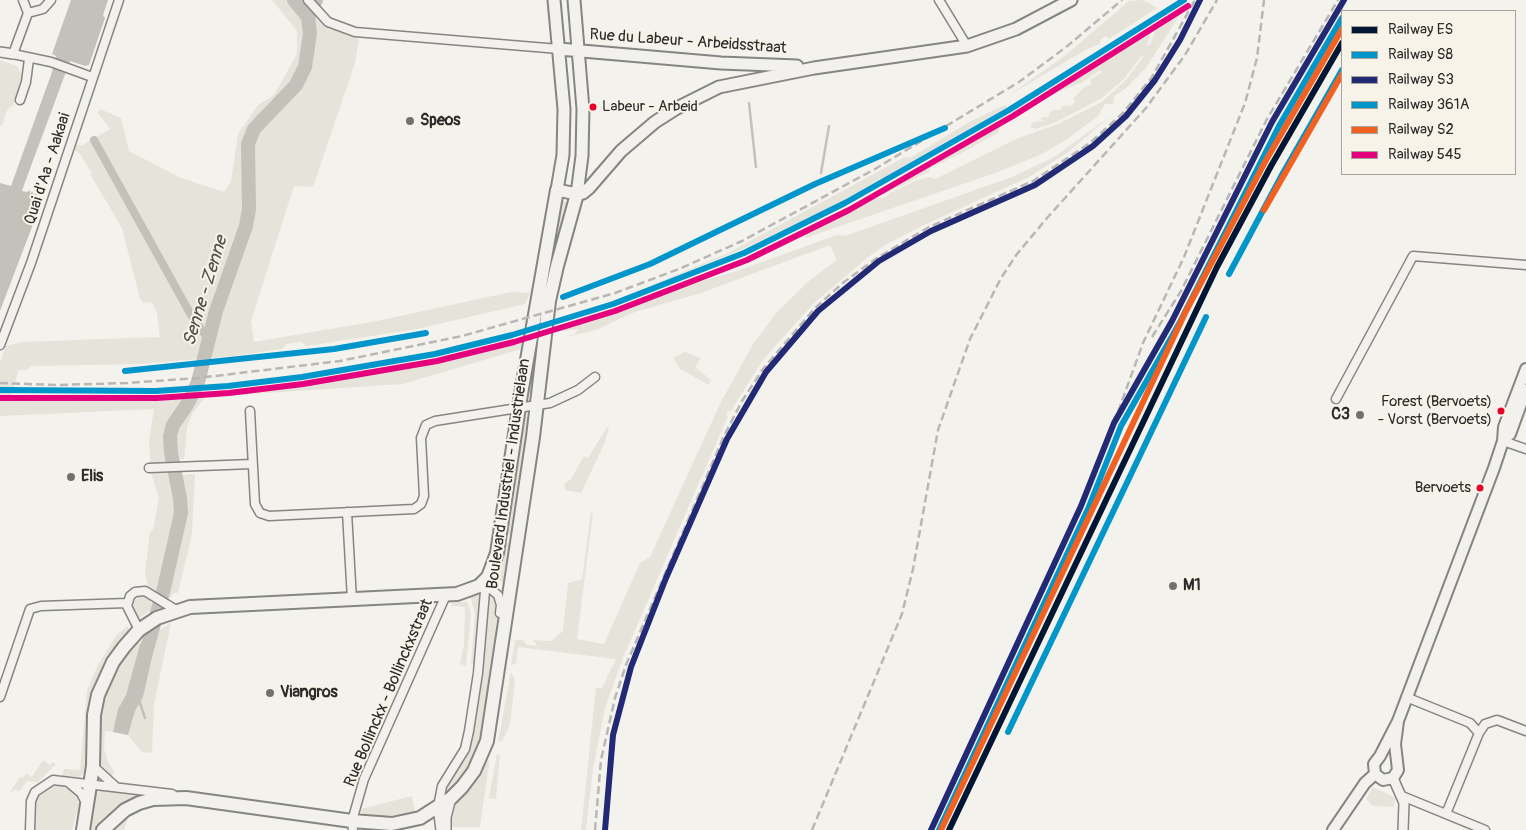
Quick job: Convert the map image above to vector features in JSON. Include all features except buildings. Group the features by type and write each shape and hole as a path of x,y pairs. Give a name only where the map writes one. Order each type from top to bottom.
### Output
{"highway":[{"name":"Boulevard Industriel - Industrielaan","path":"483,583 490,572 497,553 519,407 557,190"},
{"name":"Boulevard Industriel - Industrielaan","path":"438,807 451,798 474,771 487,741 498,657 510,592 549,302 577,194"},
{"path":"83,830 93,766 94,715 98,695 113,662 139,630 157,618 176,610 190,607 446,595 467,592 483,583"},
{"path":"103,830 125,810 139,803 186,798 352,825 392,824 420,818 438,807"}],"main road":[{"name":"Boulevard Industriel - Industrielaan","path":"554,0 564,130 563,155 557,190"},
{"name":"Boulevard Industriel - Industrielaan","path":"574,0 584,131 577,194"},
{"path":"557,190 577,194 583,193 621,151 655,122 677,108 719,87 755,78 814,68 967,46 1016,29 1071,0"},
{"name":"Rue du Labeur - Arbeidsstraat","path":"559,48 721,63 814,68"},
{"path":"719,87 725,81 726,76 721,63"},
{"path":"752,65 755,78"},
{"path":"1398,721 1396,760 1398,770 1393,778 1383,780 1375,774 1374,764 1398,721 1503,440 1504,427 1526,369"},
{"path":"1503,440 1510,434 1526,390"},
{"path":"1380,756 1392,756 1396,760"},
{"path":"1333,830 1365,783 1375,774"}],"street":[{"path":"13,54 28,13 23,0"},
{"path":"28,13 43,9 51,0"},
{"name":"Quai d'Aa - Aakaai","path":"0,345 31,263 88,75 119,0"},
{"path":"308,0 328,22 342,28 376,35 559,48"},
{"path":"949,0 941,4 967,46"},
{"path":"0,52 51,62 88,75"},
{"path":"20,100 26,82 29,59"},
{"path":"1336,399 1413,256 1526,265"},
{"path":"250,411 255,504 260,513 264,515 414,509 421,504 424,492 421,438 424,428 430,423 550,403 578,390 595,377"},
{"path":"1503,440 1526,449"},
{"path":"151,468 252,464"},
{"path":"347,512 352,600"},
{"name":"Boulevard Industriel - Industrielaan","path":"483,583 501,599 498,657"},
{"name":"Boulevard Industriel - Industrielaan","path":"442,828 438,807 442,786 464,749 469,731 478,673 485,591 483,583"},
{"path":"139,630 128,611 127,603 135,592 143,591 150,594 176,610"},
{"name":"Rue Bollinckx - Bollinckxstraat","path":"352,825 364,779 446,595"},
{"path":"0,697 30,609 41,606 127,603"},
{"path":"1406,697 1470,723 1479,733"},
{"path":"1446,814 1479,733 1485,724 1492,720 1526,731"},
{"path":"93,766 117,787"},
{"path":"1393,778 1402,796 1403,830"},
{"path":"30,830 31,801 35,792 52,780 91,783 173,794 186,798"},
{"path":"66,781 81,793 87,811"},
{"path":"1402,796 1485,830"},
{"name":"Boulevard Industriel - Industrielaan","path":"442,828 451,798"},
{"path":"420,818 433,820 442,828"}],"shaded area":[{"path":"71,0 108,0 103,15 105,18 89,65 85,66 70,61 24,185 22,191 27,192 30,190 30,194 32,191 34,195 37,193 37,196 43,198 0,311 0,183 11,186 52,72 56,56 52,54"},
{"path":"272,0 302,0 319,21 328,28 359,39 355,63 313,187 294,186 251,321 254,342 377,321 511,292 530,293 525,304 417,329 307,346 301,342 287,344 282,349 233,356 139,364 31,366 27,370 19,370 10,397 114,399 276,386 422,362 524,337 521,349 403,384 205,397 192,414 187,427 184,459 176,460 180,475 195,474 192,534 178,593 174,593 168,600 148,587 145,572 150,532 153,530 159,498 151,473 149,441 154,409 0,416 0,362 6,346 21,342 160,337 157,313 152,302 143,303 140,299 122,228 90,174 92,173 80,154 73,149 75,144 81,146 110,129 98,113 100,109 121,118 129,151 181,178 224,192 231,181 238,134 258,105 274,95 297,54 297,31"},
{"path":"1143,0 1157,8 1109,39 1106,36 1100,40 1100,44 1087,49 1008,96 1067,54 1129,1"},
{"path":"1187,4 1145,69 1125,89 1114,96 1113,104 1105,104 1098,116 1066,140 1042,154 998,172 805,238 806,234 867,197 884,198 915,181 929,177 935,179 1016,139 1058,124 1102,102 1127,79 1144,56 1142,55 1125,78 1102,98 1056,122 1036,129 1030,127 1033,122 1044,121 1040,118 1048,117 1052,110 1060,110 1062,106 1071,106 1075,102 1073,99 1083,88 1092,84 1090,80 1102,72 1100,70 1083,82 1054,91 1062,88 1065,83 1153,26 1147,45 1150,45 1159,22"},
{"path":"0,60 17,66 22,76 22,83 13,105 7,110 2,126 0,125"},
{"path":"1028,103 1030,106 997,125 1000,127 999,132 885,194 878,193 967,144 976,133"},
{"path":"1005,105 1008,107 839,203 745,248 640,290 728,253 905,157 910,158 971,121"},
{"path":"1112,115 1067,153 1029,177 924,225 887,244 868,257 812,305 762,361 731,411 728,411 726,415 728,416 623,658 605,708 593,769 586,830 581,830 596,688 602,688 616,659 518,647 516,664 511,665 515,640 523,640 527,645 537,646 534,640 551,641 563,631 568,583 582,579 591,511 593,514 577,639 604,644 640,563 650,557 720,404 753,344 777,312 809,281 837,260 830,245 701,293 632,313 596,330 566,337 575,334 578,329 563,331 560,325 672,289 734,272 837,235 845,236 1012,177 1054,157"},
{"path":"560,202 568,203 568,207 533,393 530,394 527,389"},
{"path":"685,352 701,358 695,367 711,380 709,385 680,369 673,358"},
{"path":"526,417 529,418 514,533 511,536 505,532 522,420"},
{"path":"607,427 609,428 605,442 581,493 565,490 565,483 571,479 584,456 588,458"},
{"path":"503,543 512,544 507,586 493,575"},
{"path":"479,592 482,596 475,664 471,664 475,613 470,596"},
{"path":"487,593 498,602 499,608 491,666 493,674 481,746 465,776 449,793 446,790 447,787 467,753 472,733 483,672 483,626"},
{"path":"141,595 149,598 154,608 136,620 131,613 131,602"},
{"path":"467,601 471,614 466,666 460,664 464,645 465,607 451,606 452,603"},
{"path":"171,623 154,704 152,753 142,752 128,735 135,711 143,697 140,644 126,695 118,709 113,732 105,731 104,750 109,764 114,771 111,780 88,767 80,777 62,776 64,769 80,770 87,690 98,665 116,636 127,626 141,641"},
{"path":"140,644 154,648 143,697 135,711 128,735 113,732 118,709 126,695"},
{"path":"511,672 515,680 510,724 503,740 498,742"},
{"path":"497,754 500,755 496,799 489,798"},
{"path":"43,760 50,765 52,762 56,764 38,782 27,781 19,792 15,789 12,793 10,792 20,777 23,778 26,773 32,777"},
{"path":"485,760 489,761 489,764 480,827 450,827 451,806"},
{"path":"55,785 65,786 77,796 79,805 72,830 34,830 36,801 41,791"},
{"path":"95,787 156,796 130,812 124,830 90,830"},
{"path":"1373,787 1392,796 1395,799 1394,807 1373,806 1366,799"},
{"path":"412,796 415,812 374,818 362,813 361,809"}],"waterway":[{"name":"Senne - Zenne","path":"294,0 308,17"},
{"name":"Senne - Zenne","path":"143,663 164,588 181,513 170,436 173,425 188,403 198,382 216,311 246,226 249,209 248,144 254,129 296,85 305,67 310,33 308,17 316,0"},
{"path":"749,103 756,167"},
{"path":"821,173 829,126"},
{"path":"94,140 191,315 208,339"},
{"path":"139,700 145,718"}],"railway":[{"path":"0,383 56,385 127,383 198,378 340,361 462,336 615,293 679,269 742,241 875,169 1019,82 1065,48 1122,0"},
{"path":"595,830 601,760 615,698 626,665 724,436 742,401 763,369 815,308 844,282 877,258 929,227 1033,181 1090,143 1123,113 1152,77 1195,0"},
{"path":"812,830 902,614 913,569 938,430 970,339 1001,278 1017,254 1146,108 1185,55 1217,0"},
{"path":"1114,423 1143,343 1184,257 1245,103 1257,58 1264,0"},
{"path":"1152,337 1181,291 1267,119 1338,0"}],"rail line":[{"name":"S8","path":"0,390 156,391 228,386 302,377 435,354 512,335 613,304 744,253 845,203 1009,110 1184,0"},
{"name":"S3","path":"605,830 613,735 631,667 666,578 727,439 766,372 818,311 879,261 931,231 1035,185 1093,146 1126,116 1155,80 1180,40 1200,0"},
{"name":"S3","path":"931,830 1081,506 1114,423 1172,321 1272,122 1344,0"},
{"name":"545","path":"0,398 157,398 229,393 303,384 437,361 514,342 615,311 747,260 849,210 1013,116 1188,6"},
{"name":"361A","path":"939,830 1088,509 1121,426 1179,324 1279,126 1341,20"},
{"name":"S2","path":"941,830 1186,311 1265,162 1341,31"},
{"name":"ES","path":"949,830 1217,267 1271,166 1341,45"},
{"name":"361A","path":"1229,274 1283,173 1341,72"},
{"name":"S2","path":"1264,210 1341,76"},
{"name":"S8","path":"563,297 650,264 815,184 945,128"},
{"name":"361A","path":"1008,732 1206,317"},
{"name":"S8","path":"125,371 334,349 426,333"}],"place":[{"name":"Labeur - Arbeid","path":"593,107"},
{"name":"Speos","path":"410,121"},
{"name":"Forest (Bervoets) - Vorst (Bervoets)","path":"1501,411"},
{"name":"C3","path":"1360,415"},
{"name":"Elis","path":"71,477"},
{"name":"Bervoets","path":"1480,488"},
{"name":"M1","path":"1173,586"},
{"name":"Viangros","path":"270,693"}]}
